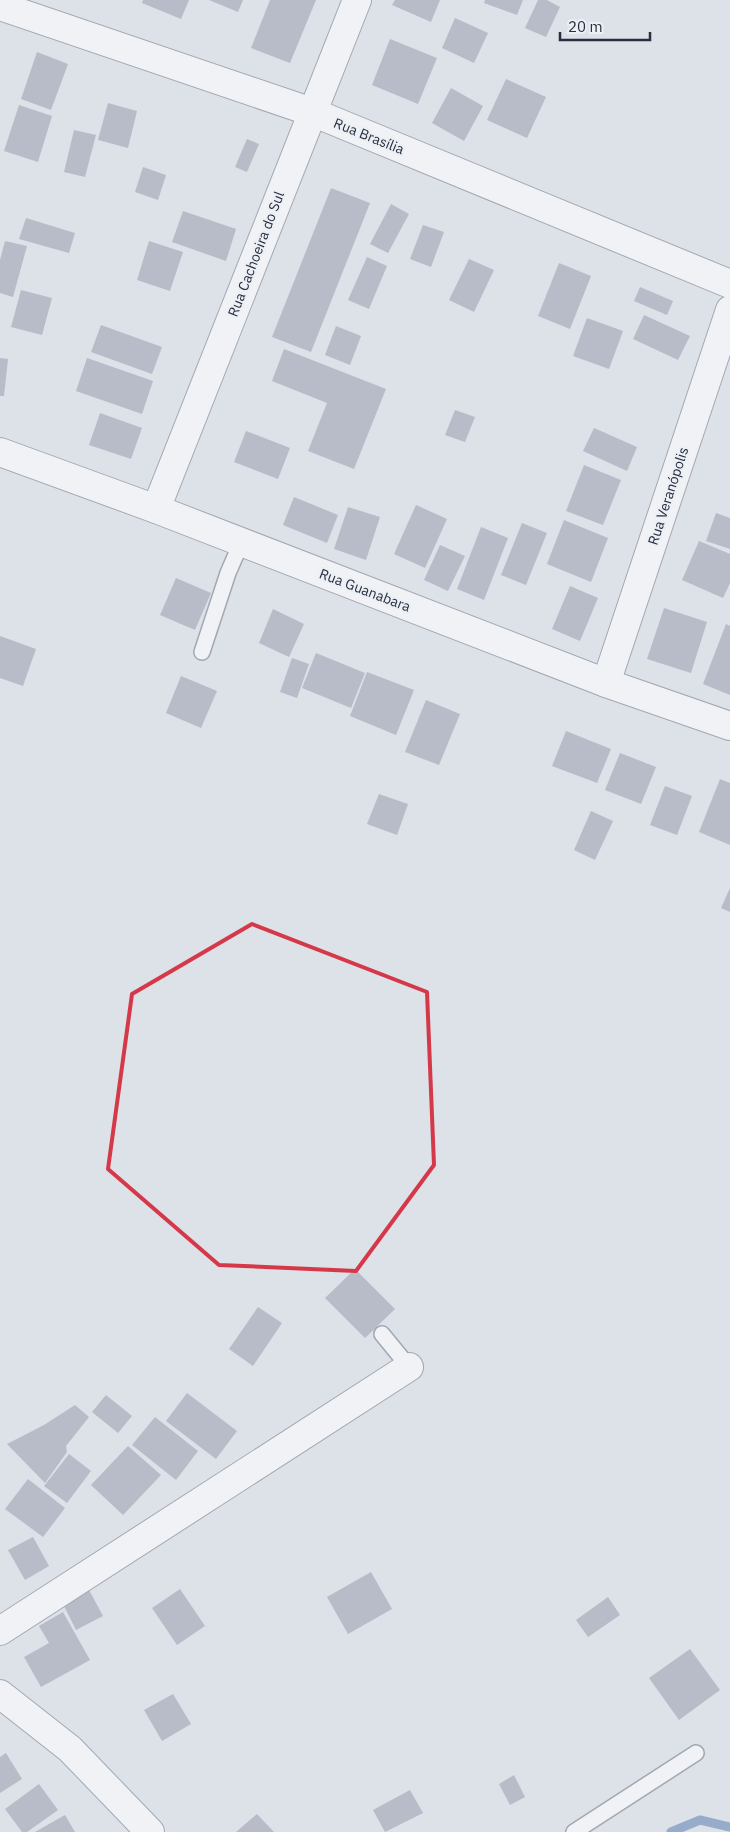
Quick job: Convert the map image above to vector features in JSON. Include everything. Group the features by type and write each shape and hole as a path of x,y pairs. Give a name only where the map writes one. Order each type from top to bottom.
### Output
{"street":[{"name":"Rua Cachoeira do Sul","path":"156,508 357,0"},
{"name":"Rua Brasília","path":"0,6 312,112 730,284"},
{"name":"Rua Veranópolis","path":"606,683 730,310"},
{"name":"Rua Guanabara","path":"0,452 156,508 241,543 606,683 730,726"},
{"path":"0,1631 409,1367"},
{"path":"4,1703 70,1749 150,1832"}],"lane":[{"path":"202,652 228,572 241,543"},
{"path":"382,1334 409,1367"},
{"path":"574,1832 696,1753"}],"highlighted area":[{"path":"252,924 427,992 434,1165 356,1271 219,1265 108,1169 132,994"}],"building":[{"path":"143,0 189,0 181,19 142,3"},
{"path":"209,0 243,0 238,12"},
{"path":"270,0 316,0 290,63 251,48"},
{"path":"395,0 440,0 431,22 392,5"},
{"path":"485,0 523,0 517,15 484,3"},
{"path":"538,0 547,0 560,7 546,37 525,28"},
{"path":"455,18 488,33 474,63 442,48"},
{"path":"390,39 437,58 418,104 372,85"},
{"path":"37,52 68,64 51,110 21,99"},
{"path":"506,79 546,97 527,138 487,120"},
{"path":"451,88 483,106 464,141 432,123"},
{"path":"108,103 137,111 128,148 98,140"},
{"path":"19,105 52,116 38,162 4,151"},
{"path":"74,130 96,135 85,177 64,172"},
{"path":"247,139 259,144 247,172 235,167"},
{"path":"143,167 166,175 158,200 135,192"},
{"path":"331,188 370,203 311,352 272,337"},
{"path":"391,204 409,214 388,253 370,244"},
{"path":"183,211 236,229 226,261 172,242"},
{"path":"26,218 75,233 69,253 19,239"},
{"path":"423,225 444,232 431,267 410,259"},
{"path":"5,241 27,246 13,297 0,293 0,260"},
{"path":"149,241 183,252 170,291 137,280"},
{"path":"367,257 387,266 369,309 348,300"},
{"path":"469,259 494,270 474,312 449,300"},
{"path":"559,263 591,276 570,329 538,316"},
{"path":"640,287 673,301 667,315 634,301"},
{"path":"21,290 52,298 42,335 11,327"},
{"path":"644,315 690,336 678,360 633,339"},
{"path":"587,318 623,331 609,369 573,356"},
{"path":"101,325 162,347 152,374 91,352"},
{"path":"336,326 361,336 350,365 325,355"},
{"path":"284,349 386,389 354,469 308,451 327,403 272,381"},
{"path":"0,358 8,359 4,396 0,396"},
{"path":"87,358 153,381 142,414 76,391"},
{"path":"455,410 475,417 465,442 445,435"},
{"path":"100,413 142,428 131,459 89,445"},
{"path":"594,428 637,447 627,471 583,451"},
{"path":"246,431 290,448 278,479 234,462"},
{"path":"584,465 621,480 603,525 566,511"},
{"path":"294,497 338,515 327,543 283,525"},
{"path":"416,505 447,519 425,568 394,554"},
{"path":"348,507 380,517 366,560 334,549"},
{"path":"716,513 730,518 730,549 706,541"},
{"path":"564,520 608,538 591,582 547,564"},
{"path":"522,523 547,533 526,585 501,575"},
{"path":"481,527 508,538 484,600 457,589"},
{"path":"699,541 730,554 730,583 723,598 682,580"},
{"path":"440,545 465,556 448,591 424,580"},
{"path":"176,578 211,593 195,630 160,615"},
{"path":"570,586 598,598 580,641 552,629"},
{"path":"664,608 707,622 691,673 647,659"},
{"path":"273,609 304,624 289,657 259,643"},
{"path":"726,624 730,626 730,695 703,684"},
{"path":"0,636 36,649 23,686 0,678"},
{"path":"316,653 365,673 351,708 302,688"},
{"path":"292,658 309,664 297,698 280,692"},
{"path":"367,672 414,690 396,735 350,716"},
{"path":"181,676 217,691 201,728 166,713"},
{"path":"426,700 460,714 439,765 405,752"},
{"path":"566,731 611,749 597,783 552,766"},
{"path":"620,753 656,767 641,804 605,790"},
{"path":"720,779 730,783 730,845 699,832"},
{"path":"665,786 692,796 677,835 650,825"},
{"path":"379,794 408,804 397,835 367,824"},
{"path":"591,811 613,821 595,860 574,850"},
{"path":"730,888 730,912 721,908"},
{"path":"355,1269 395,1309 365,1338 325,1298"},
{"path":"258,1307 282,1323 253,1366 229,1349"},
{"path":"187,1393 237,1431 216,1459 166,1421"},
{"path":"106,1395 132,1416 118,1433 92,1412"},
{"path":"75,1405 89,1417 66,1446 67,1452 45,1483 7,1444 44,1425"},
{"path":"155,1417 198,1451 176,1480 132,1445"},
{"path":"128,1446 161,1475 123,1515 91,1485"},
{"path":"69,1454 91,1471 67,1503 44,1486"},
{"path":"28,1479 65,1508 43,1537 5,1509"},
{"path":"33,1537 49,1566 25,1580 8,1550"},
{"path":"371,1572 392,1609 348,1634 327,1597"},
{"path":"180,1589 205,1626 177,1645 152,1608"},
{"path":"89,1590 103,1616 76,1630 63,1604"},
{"path":"608,1597 620,1615 588,1637 576,1620"},
{"path":"63,1612 90,1660 41,1687 24,1657 49,1643 39,1626"},
{"path":"690,1649 720,1690 679,1720 649,1678"},
{"path":"173,1694 191,1724 162,1741 144,1710"},
{"path":"6,1753 22,1779 0,1793 0,1757"},
{"path":"514,1775 525,1797 510,1805 499,1784"},
{"path":"39,1784 58,1810 27,1832 22,1832 5,1809"},
{"path":"410,1790 423,1813 385,1832 373,1810"},
{"path":"257,1814 274,1832 236,1832"},
{"path":"65,1815 75,1832 35,1832"}],"waterway":[{"path":"671,1832 700,1820 730,1827"}]}
